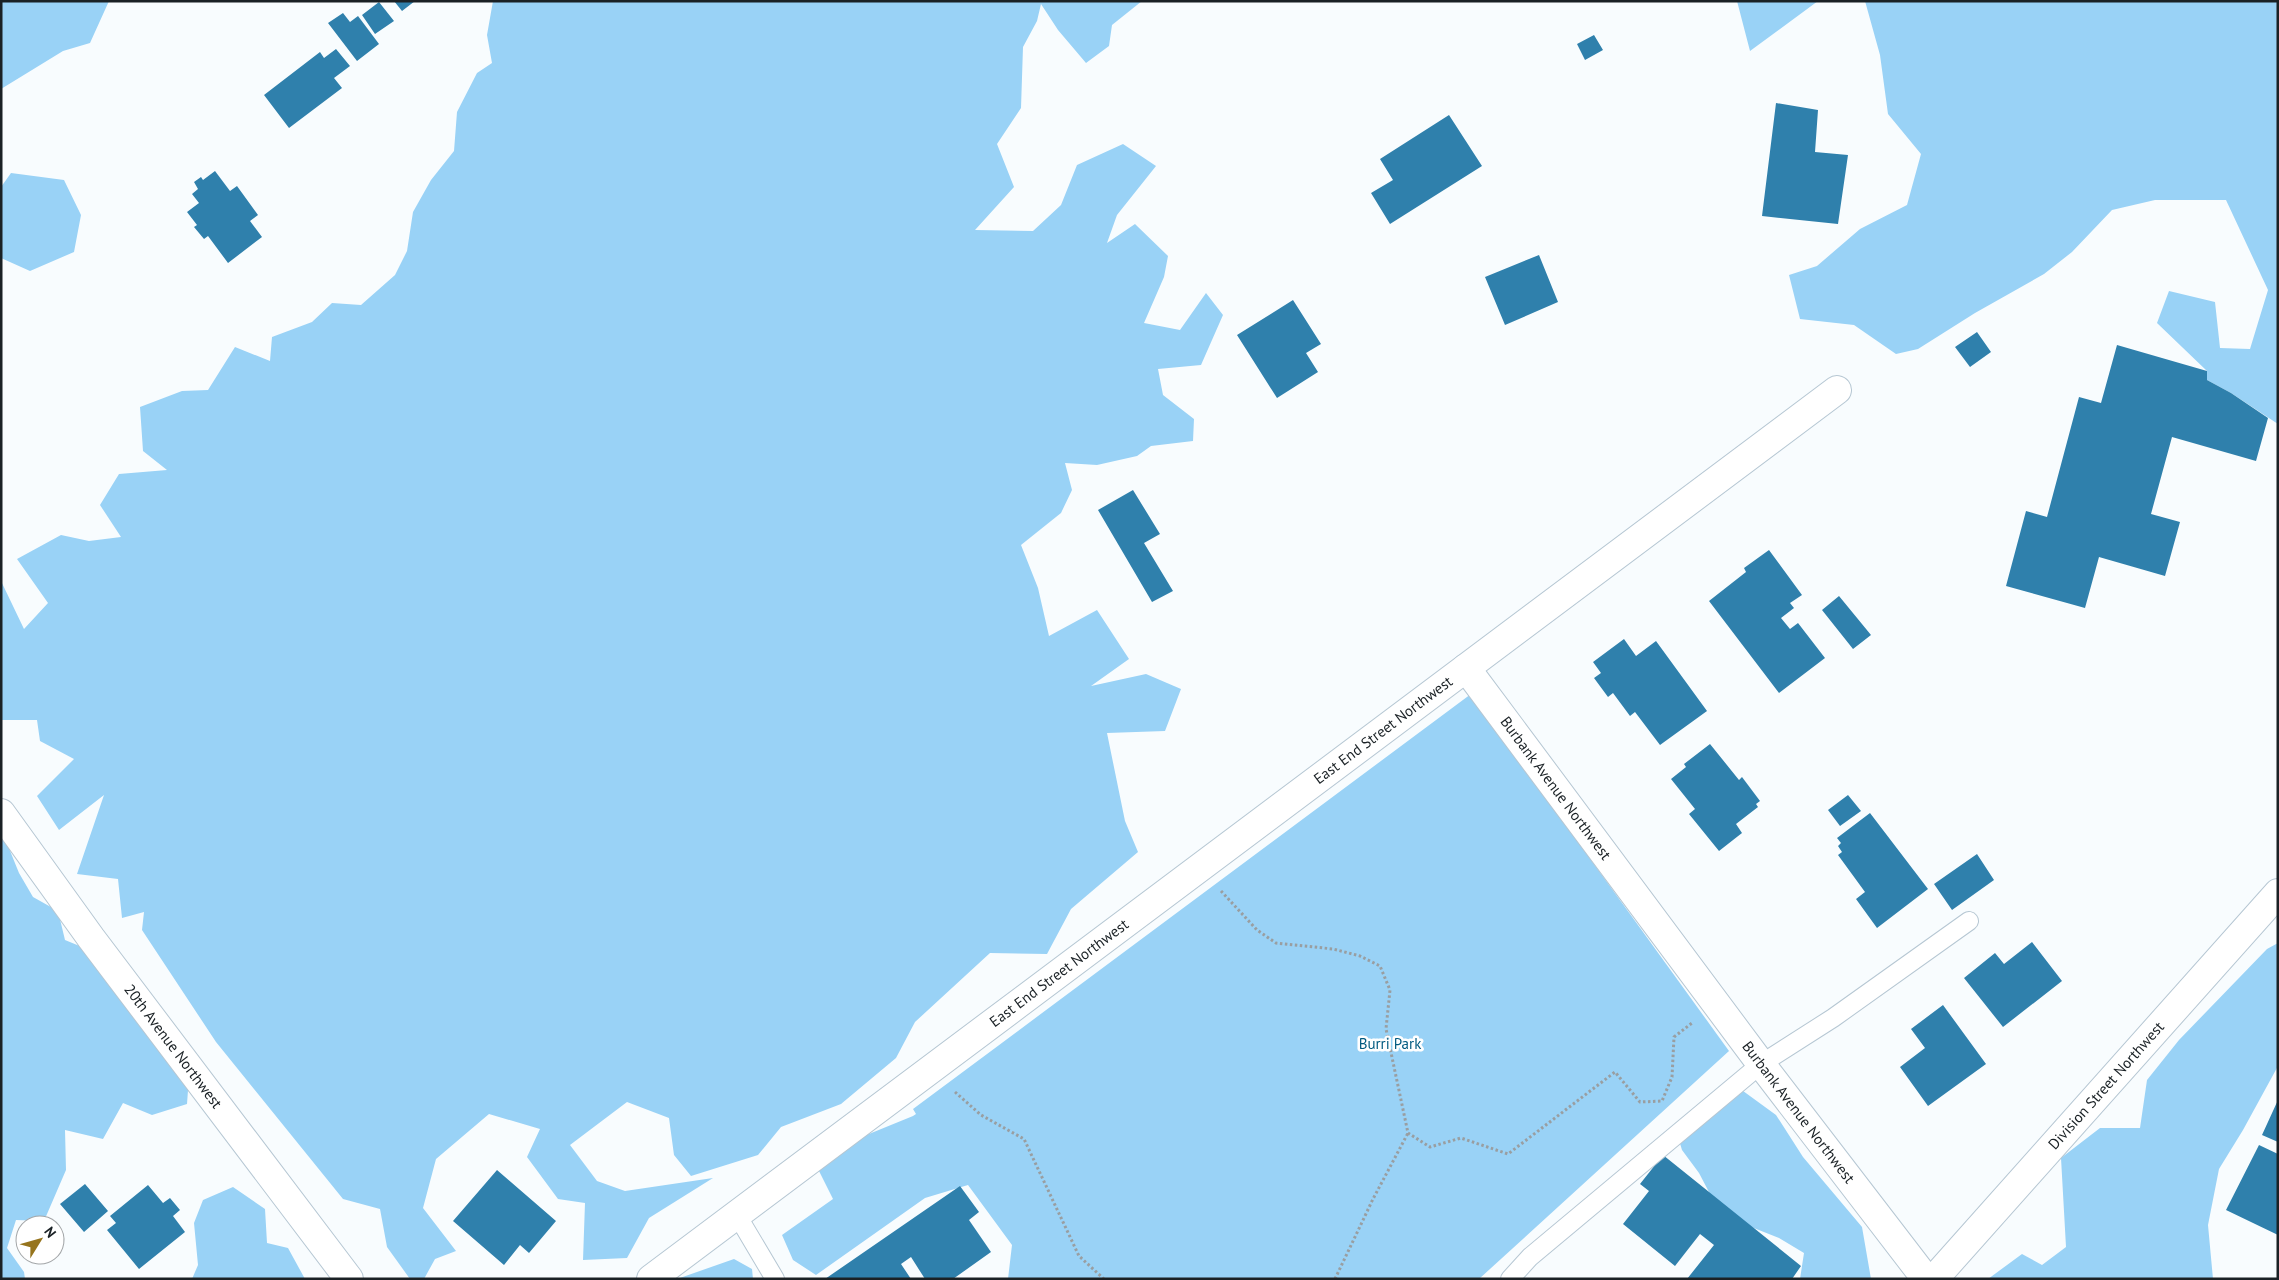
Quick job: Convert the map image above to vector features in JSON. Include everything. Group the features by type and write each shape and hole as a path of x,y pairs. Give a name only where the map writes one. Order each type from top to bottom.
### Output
{"street":[{"path":"1466,668 1837,390"},
{"name":"East End Street Northwest","path":"651,1279 1466,668"},
{"name":"Burbank Avenue Northwest","path":"1466,668 1761,1064 1926,1279"},
{"name":"20th Avenue Northwest","path":"1,813 91,938 349,1279"},
{"name":"Division Street Northwest","path":"1934,1279 2278,894"}],"lane":[{"path":"1510,1279 1530,1256 1761,1064 1833,1018 1969,921"},
{"path":"737,1215 775,1279"}],"path":[{"path":"1201,865 1232,905 1257,930 1276,943 1333,949 1360,956 1380,966 1390,990 1386,1029 1408,1133 1373,1198 1335,1279"},
{"path":"1408,1133 1430,1147 1461,1138 1508,1154 1615,1072 1640,1102 1662,1101 1672,1078 1674,1036 1717,1005"},
{"path":"929,1069 981,1115 1024,1139 1079,1256 1104,1279"}],"green space":[{"path":"1,1 109,1 90,43 63,51 1,89"},
{"path":"493,1 1142,1 1112,25 1109,46 1086,63 1058,30 1041,4 1037,21 1023,47 1021,108 997,144 1014,187 975,230 1033,231 1061,205 1077,165 1123,144 1156,166 1117,215 1107,243 1135,224 1168,256 1164,277 1144,323 1180,330 1206,293 1223,315 1201,365 1158,369 1163,395 1194,419 1193,441 1151,446 1137,456 1097,465 1065,463 1072,490 1061,513 1021,545 1038,588 1049,636 1097,610 1129,659 1091,686 1146,674 1181,689 1165,731 1107,733 1125,821 1138,852 1071,909 1047,954 990,953 915,1022 896,1058 841,1104 781,1127 758,1155 691,1176 674,1155 669,1118 627,1102 570,1145 597,1181 625,1191 713,1178 649,1218 627,1258 583,1260 585,1203 558,1199 527,1157 540,1129 489,1114 436,1159 423,1208 456,1251 435,1259 424,1279 410,1279 387,1247 380,1209 343,1199 216,1042 142,930 144,912 122,918 118,879 77,874 104,795 59,830 37,796 74,759 40,741 37,720 1,720 1,581 24,629 48,603 17,559 61,535 89,541 121,537 100,505 119,474 167,470 143,451 140,407 182,391 208,390 235,347 270,361 272,337 312,322 332,303 361,305 395,275 407,251 413,212 431,180 454,151 457,112 477,73 492,63 487,35"},
{"path":"1737,1 1818,1 1750,51"},
{"path":"1865,1 2278,1 2278,424 2231,393 2207,380 2207,371 2157,323 2169,291 2215,302 2220,348 2250,349 2268,290 2226,200 2155,200 2112,210 2072,252 2044,274 1975,313 1918,349 1896,354 1854,325 1800,319 1789,275 1817,266 1860,229 1907,205 1921,154 1888,114 1880,55"},
{"path":"11,173 64,180 81,215 74,252 30,271 1,258 1,187"},
{"name":"Burri Park","path":"1471,694 1729,1051 1479,1279 1008,1279 1012,1245 968,1185 925,1198 816,1275 793,1260 782,1235 833,1199 818,1169 864,1136 916,1114 913,1109"},
{"path":"1,796 4,836 19,873 33,897 58,911 65,940 82,947 93,963 129,970 191,1049 187,1104 152,1115 123,1103 103,1139 65,1130 66,1170 47,1215 15,1215 15,1223 7,1248 15,1259 15,1265 19,1265 24,1272 25,1279 1,1279"},
{"path":"2278,943 2278,1066 2219,1169 2208,1225 2213,1279 1988,1279 2022,1254 2042,1265 2066,1247 2061,1158 2100,1128 2140,1128 2147,1080 2179,1040 2267,949"},
{"path":"1728,1080 1776,1115 1803,1157 1862,1227 1871,1279 1800,1279 1804,1253 1779,1238 1721,1215 1699,1173 1682,1150 1675,1127"},
{"path":"233,1187 265,1209 267,1243 288,1248 305,1279 192,1279 198,1265 194,1223 203,1200"},
{"path":"734,1259 752,1269 753,1279 677,1279"}],"building":[{"path":"394,1 415,1 402,11"},
{"path":"379,2 394,21 375,34 362,15"},
{"path":"343,13 350,22 358,16 379,44 357,61 328,23"},
{"path":"1594,35 1603,50 1585,60 1577,44"},
{"path":"336,49 350,66 334,78 342,88 289,128 264,95 320,52 324,58"},
{"path":"1776,103 1818,110 1815,152 1848,155 1838,224 1762,216"},
{"path":"1449,115 1482,166 1390,224 1371,193 1393,180 1380,159"},
{"path":"215,171 230,191 237,186 258,215 250,221 262,237 228,263 208,236 204,239 194,227 197,225 187,212 199,203 192,194 198,189 194,182 201,177 203,180"},
{"path":"1539,255 1558,302 1505,325 1485,277"},
{"path":"1293,300 1321,344 1306,353 1318,372 1277,398 1237,335"},
{"path":"1977,332 1991,352 1970,367 1955,347"},
{"path":"2117,345 2207,371 2207,380 2231,393 2268,418 2256,461 2172,437 2151,514 2180,522 2165,576 2099,557 2085,608 2006,586 2026,511 2047,517 2079,397 2101,403"},
{"path":"1133,490 1160,534 1144,543 1173,591 1152,602 1098,510"},
{"path":"1769,550 1802,595 1790,603 1794,608 1781,618 1790,629 1798,623 1825,658 1779,693 1709,601 1746,572 1744,568"},
{"path":"1839,596 1871,635 1853,649 1822,610"},
{"path":"1624,639 1636,656 1656,641 1707,711 1660,745 1635,712 1630,716 1613,693 1608,697 1594,678 1601,673 1593,662"},
{"path":"1710,744 1739,780 1742,777 1760,801 1756,804 1758,807 1736,824 1742,833 1719,851 1689,814 1695,809 1671,779 1686,767 1684,764"},
{"path":"1848,795 1861,811 1840,826 1828,810"},
{"path":"1870,813 1928,889 1877,928 1856,899 1865,892 1838,855 1842,852 1838,846 1841,843 1837,838"},
{"path":"1977,854 1994,880 1952,910 1934,884"},
{"path":"2032,942 2062,981 2003,1027 1964,978 1995,953 2004,964"},
{"path":"1943,1005 1986,1064 1928,1106 1900,1067 1925,1048 1911,1029"},
{"path":"2278,1100 2278,1142 2262,1135"},
{"path":"2259,1145 2278,1154 2278,1235 2226,1210"},
{"path":"1663,1155 1801,1266 1792,1279 1687,1279 1714,1245 1700,1234 1675,1266 1623,1224 1649,1191 1640,1184"},
{"path":"497,1170 556,1221 529,1253 520,1245 504,1265 453,1221"},
{"path":"85,1184 108,1211 84,1232 60,1204"},
{"path":"148,1185 163,1203 170,1198 180,1210 173,1216 185,1232 139,1269 107,1230 116,1223 110,1216"},
{"path":"960,1186 979,1212 969,1220 991,1252 953,1279 925,1279 911,1257 901,1264 911,1279 825,1279"}]}
